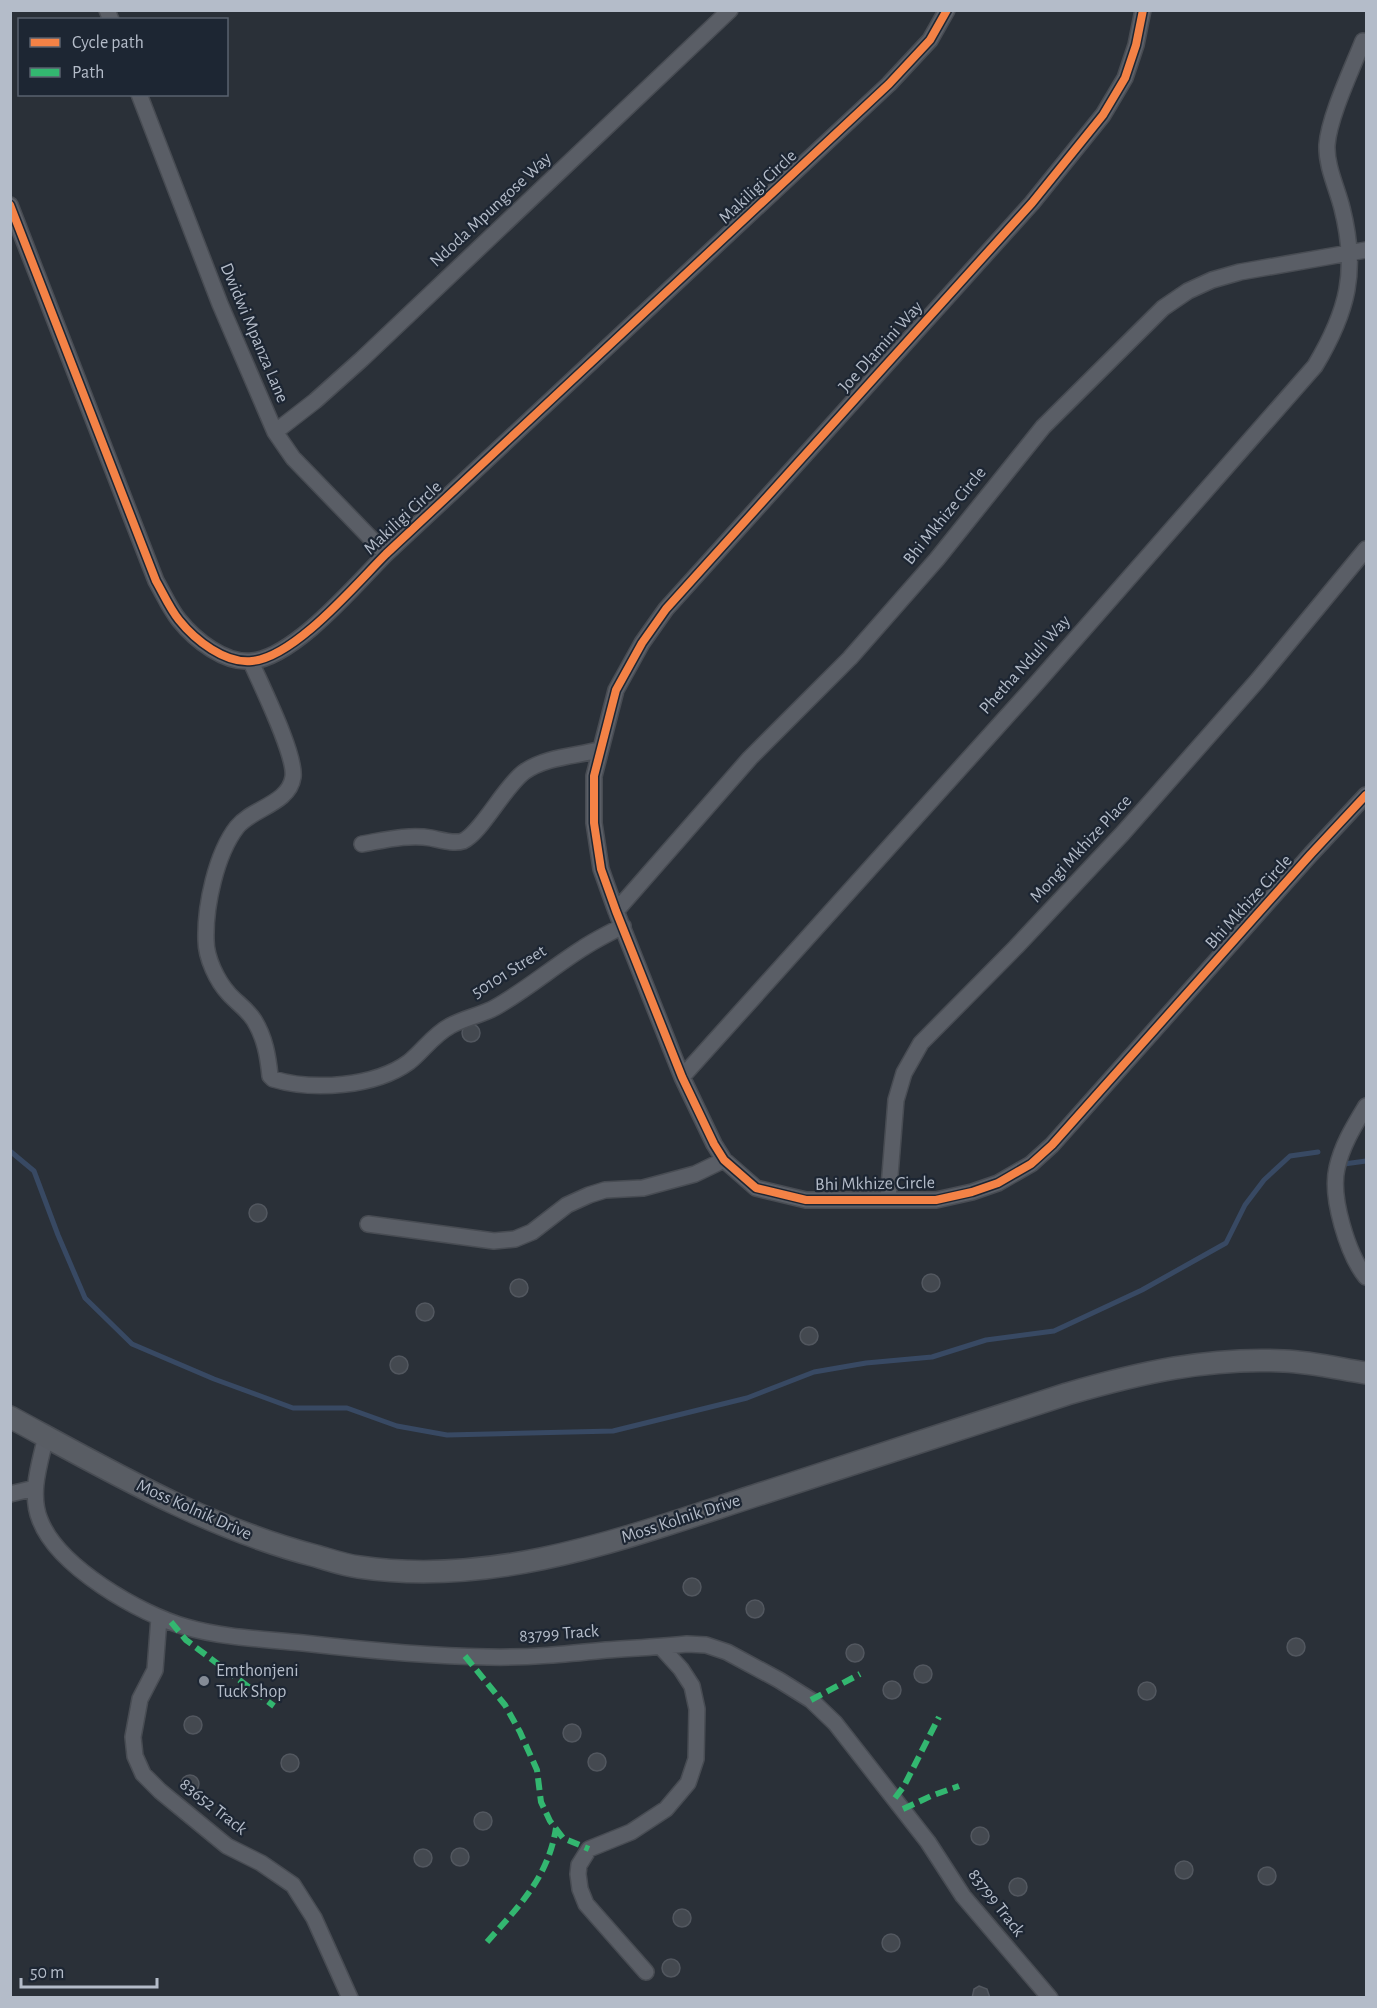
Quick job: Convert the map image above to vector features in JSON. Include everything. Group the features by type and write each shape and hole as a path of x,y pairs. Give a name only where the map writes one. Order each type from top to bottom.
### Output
{"main road":[{"name":"Moss Kolnik Drive","path":"10,1417 203,1517 277,1546 358,1567 456,1571 529,1562 608,1543 1067,1394 1130,1376 1210,1362 1285,1361 1361,1368"}],"street":[{"name":"Ndoda Mpungose Way","path":"275,432 315,401 362,359 730,10"},
{"name":"Makiligi Circle","path":"251,662 273,656 311,629 386,554 889,84 930,40 947,10"},
{"name":"Joe Dlamini Way","path":"616,690 642,643 666,609 1032,203 1103,115 1125,78 1136,45 1143,10"},
{"name":"Phetha Nduli Way","path":"682,1077 1035,685 1315,366 1329,342 1343,305 1350,274 1350,253 1342,209 1327,155 1327,146 1337,108 1363,41"},
{"name":"Dwidwi Mpanza Lane","path":"140,96 224,314 275,432 294,458 386,554"},
{"path":"10,205 156,581 178,619 199,640 229,658 251,662"},
{"name":"Bhi Mkhize Circle","path":"616,911 750,758 858,649 937,559 1043,427 1163,308 1188,291 1240,272 1366,250"},
{"name":"Mongi Mkhize Place","path":"888,1200 896,1100 904,1073 921,1043 1016,947 1123,833 1257,681 1366,549"},
{"name":"50101 Street","path":"251,662 282,732 293,777 288,791 245,819 227,845 212,887 206,941 209,958 217,976 228,993 245,1008 262,1037 268,1056 270,1076 273,1079 303,1085 360,1082 398,1070 436,1035 450,1026 494,1008 584,947 622,926"},
{"name":"Bhi Mkhize Circle","path":"616,690 594,776 594,823 601,869 616,911 682,1077 724,1160 756,1188 806,1200 936,1200 972,1192 998,1183 1031,1164 1052,1145 1366,795"},
{"path":"362,844 407,837 464,841 475,832 508,787 525,772 540,764 599,750"},
{"path":"1366,1106 1348,1136 1336,1172 1342,1226 1352,1256 1366,1277"},
{"path":"369,1224 494,1241 515,1239 532,1232 567,1205 589,1195 605,1190 643,1188 695,1173 724,1160"},
{"name":"83799 Track","path":"46,1436 35,1488 39,1520 50,1539 67,1559 133,1606 188,1628 351,1649 489,1657 553,1656 687,1644 706,1645 726,1652 798,1690 818,1705 842,1731 909,1817 963,1896 1050,1998"},
{"path":"10,1494 35,1488"},
{"name":"83652 Track","path":"159,1618 155,1670 140,1699 133,1737 135,1755 143,1774 175,1804 227,1846 261,1863 293,1885 314,1917 351,1998"},
{"path":"646,1972 586,1904 578,1875 579,1865 589,1850 631,1832 666,1809 688,1783 694,1767 698,1731 697,1709 692,1686 681,1669 661,1647"}],"building":[{"path":"471,1024 477,1027 480,1033 477,1039 471,1042 465,1039 462,1033 465,1027"},
{"path":"258,1204 264,1207 267,1213 264,1219 258,1222 252,1219 249,1213 252,1207"},
{"path":"931,1274 937,1277 940,1283 937,1289 931,1292 925,1289 922,1283 925,1277"},
{"path":"519,1279 525,1282 528,1288 525,1294 519,1297 513,1294 510,1288 513,1282"},
{"path":"425,1303 431,1306 434,1312 431,1318 425,1321 419,1318 416,1312 419,1306"},
{"path":"809,1327 815,1330 818,1336 815,1342 809,1345 803,1342 800,1336 803,1330"},
{"path":"399,1356 405,1359 408,1365 405,1371 399,1374 393,1371 390,1365 393,1359"},
{"path":"692,1578 698,1581 701,1587 698,1593 692,1596 686,1593 683,1587 686,1581"},
{"path":"755,1600 761,1603 764,1609 761,1615 755,1618 749,1615 746,1609 749,1603"},
{"path":"1296,1638 1302,1641 1305,1647 1302,1653 1296,1656 1290,1653 1287,1647 1290,1641"},
{"path":"855,1644 861,1647 864,1653 861,1659 855,1662 849,1659 846,1653 849,1647"},
{"path":"923,1665 929,1668 932,1674 929,1680 923,1683 917,1680 914,1674 917,1668"},
{"path":"892,1681 898,1684 901,1690 898,1696 892,1699 886,1696 883,1690 886,1684"},
{"path":"1147,1682 1153,1685 1156,1691 1153,1697 1147,1700 1141,1697 1138,1691 1141,1685"},
{"path":"193,1716 199,1719 202,1725 199,1731 193,1734 187,1731 184,1725 187,1719"},
{"path":"572,1724 578,1727 581,1733 578,1739 572,1742 566,1739 563,1733 566,1727"},
{"path":"597,1753 603,1756 606,1762 603,1768 597,1771 591,1768 588,1762 591,1756"},
{"path":"290,1754 296,1757 299,1763 296,1769 290,1772 284,1769 281,1763 284,1757"},
{"path":"190,1775 196,1778 199,1784 196,1790 190,1793 184,1790 181,1784 184,1778"},
{"path":"483,1812 489,1815 492,1821 489,1827 483,1830 477,1827 474,1821 477,1815"},
{"path":"980,1827 986,1830 989,1836 986,1842 980,1845 974,1842 971,1836 974,1830"},
{"path":"460,1848 466,1851 469,1857 466,1863 460,1866 454,1863 451,1857 454,1851"},
{"path":"423,1849 429,1852 432,1858 429,1864 423,1867 417,1864 414,1858 417,1852"},
{"path":"1184,1861 1190,1864 1193,1870 1190,1876 1184,1879 1178,1876 1175,1870 1178,1864"},
{"path":"1267,1867 1273,1870 1276,1876 1273,1882 1267,1885 1261,1882 1258,1876 1261,1870"},
{"path":"1018,1878 1024,1881 1027,1887 1024,1893 1018,1896 1012,1893 1009,1887 1012,1881"},
{"path":"682,1909 688,1912 691,1918 688,1924 682,1927 676,1924 673,1918 676,1912"},
{"path":"891,1934 897,1937 900,1943 897,1949 891,1952 885,1949 882,1943 885,1937"},
{"path":"671,1959 677,1962 680,1968 677,1974 671,1977 665,1974 662,1968 665,1962"},
{"path":"979,1986 987,1989 990,1998 972,1998 974,1989"}],"waterway":[{"path":"10,1151 34,1171 85,1298 132,1344 214,1379 293,1408 347,1408 397,1426 447,1435 613,1431 747,1398 814,1372 866,1363 932,1357 986,1340 1054,1331 1142,1290 1226,1243 1245,1205 1264,1180 1290,1156 1318,1152"},
{"path":"1344,1164 1366,1161"}],"marked path":[{"path":"171,1622 186,1640 274,1706"},
{"path":"465,1656 505,1705 520,1732 537,1770 541,1802 550,1821 563,1838 589,1849"},
{"path":"811,1700 860,1674"},
{"path":"895,1798 904,1786 939,1717"},
{"path":"903,1809 959,1786"},
{"path":"487,1942 521,1903 539,1877 552,1846 556,1828"}],"cycle path":[{"path":"10,205 156,581 176,616 202,643 231,659 252,661 287,647 324,617 386,554 889,84 930,40 947,10"},
{"path":"1143,10 1136,45 1125,78 1103,115 1032,203 666,609 642,643 616,690 594,776 594,823 601,869 682,1077 724,1160 756,1188 806,1200 936,1200 972,1192 998,1183 1031,1164 1052,1145 1366,795"}],"place":[{"name":"Emthonjeni Tuck Shop","path":"204,1681"}]}
